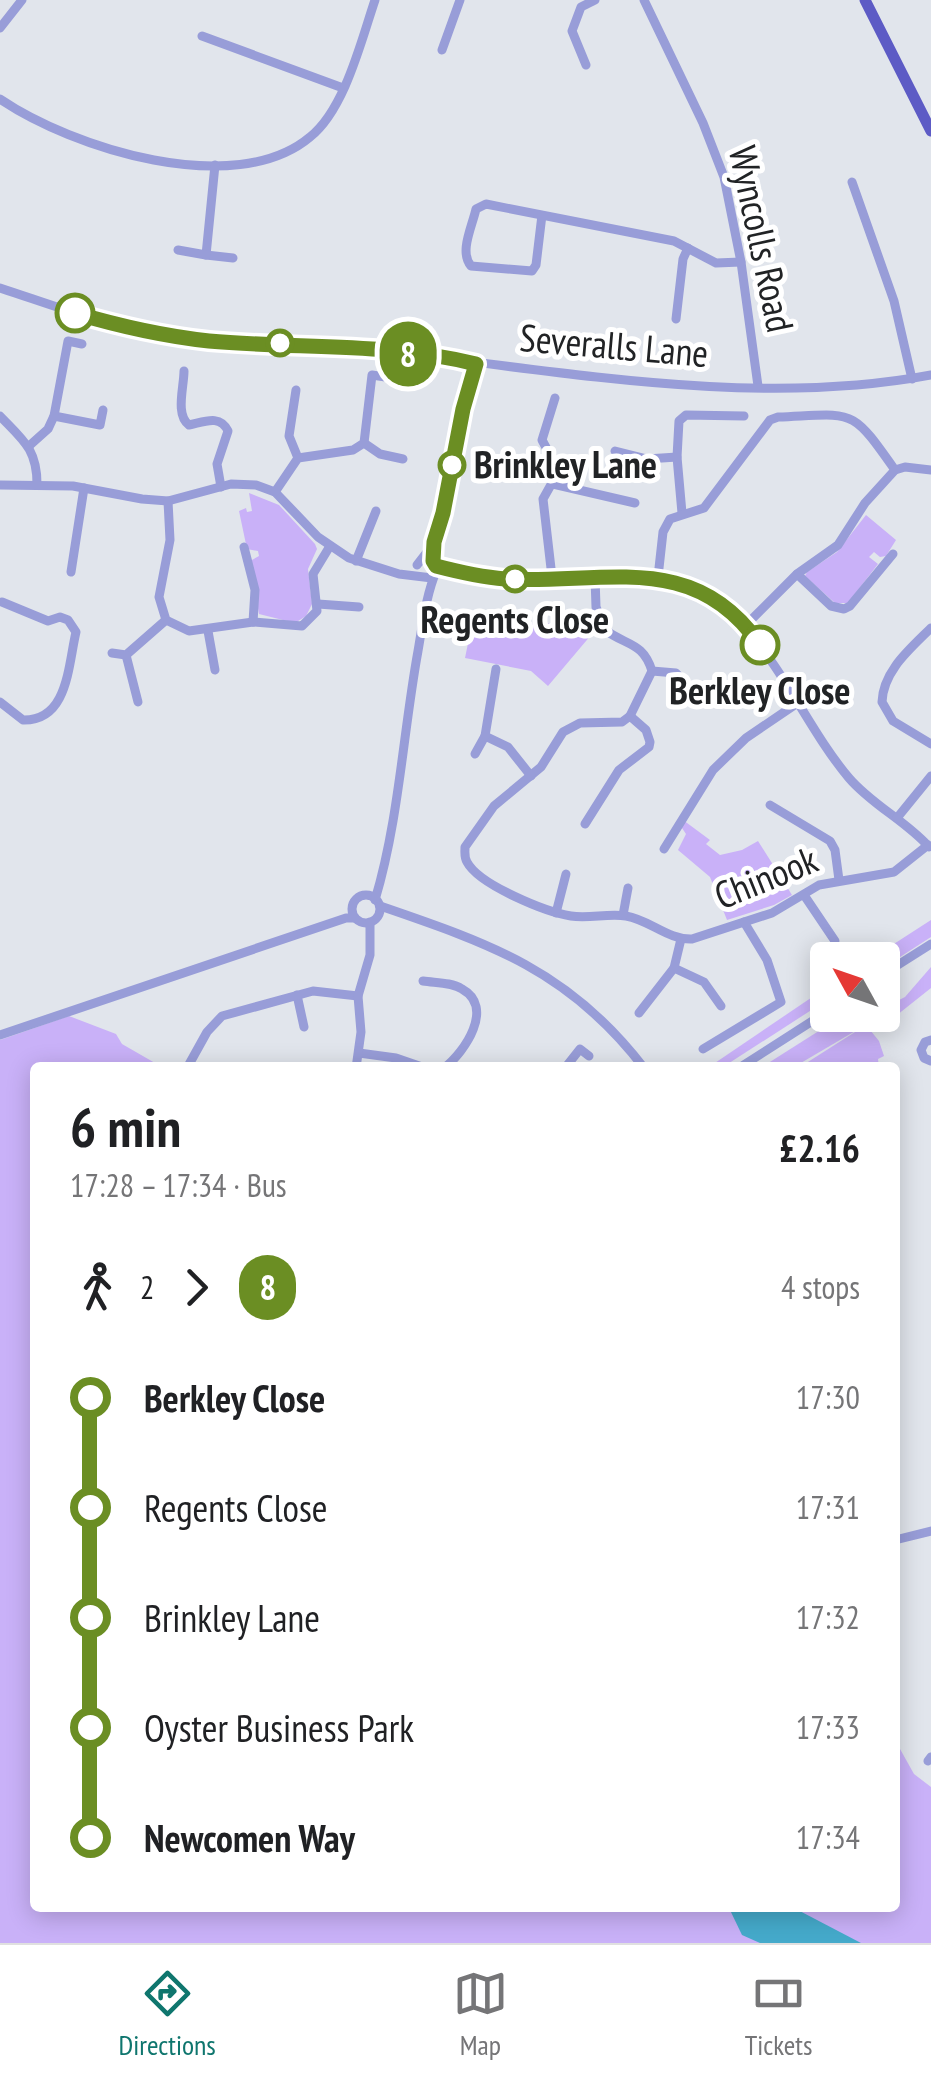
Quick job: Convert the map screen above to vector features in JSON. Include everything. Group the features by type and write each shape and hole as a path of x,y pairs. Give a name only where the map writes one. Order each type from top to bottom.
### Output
{"main road":[{"path":"866,0 927,111 931,131"}],"street":[{"path":"0,28 22,0"},
{"path":"0,98 64,134 107,150 215,165 258,162 295,148 313,136 343,88 375,0"},
{"path":"442,50 460,0"},
{"path":"586,64 572,32 581,8 595,0"},
{"name":"Wyncolls Road","path":"644,0 718,157 741,262 758,386"},
{"path":"202,36 343,88"},
{"path":"206,254 215,165"},
{"path":"852,182 894,301 912,378"},
{"path":"542,215 532,271 471,266 465,254 480,206 486,204 542,215 674,241 716,262 741,262"},
{"path":"676,320 688,248"},
{"path":"178,250 233,258"},
{"name":"Severalls Lane","path":"0,288 122,327 173,336 353,348 656,382 758,386 878,384 931,375"},
{"path":"54,338 82,344"},
{"path":"29,446 48,430 54,416 68,341"},
{"path":"357,1062 358,996 368,965 370,938 367,911 388,859 427,570 476,364"},
{"path":"184,370 182,422 188,425 214,420 228,431 217,464 220,487"},
{"path":"364,443 372,376 392,378"},
{"path":"296,390 289,436 298,458"},
{"path":"552,577 543,499 553,484 556,466 542,440 555,398"},
{"path":"98,438 103,410"},
{"path":"682,513 676,431 679,421 686,415 744,416"},
{"path":"0,416 29,446 37,462 37,484"},
{"path":"54,416 100,425"},
{"path":"658,577 663,532 670,519 704,508 770,420 848,416 863,425 894,470"},
{"path":"275,492 298,458 353,450 364,443"},
{"path":"364,443 380,454 403,459"},
{"path":"615,451 647,458 677,456"},
{"path":"744,626 797,574 838,545 865,503 894,470 931,470"},
{"path":"0,486 37,484 168,500 242,482 275,492 330,546 356,561 393,571 458,572 508,579 631,574 658,577 706,594 744,626 850,779 929,847"},
{"path":"553,484 635,503"},
{"path":"71,572 84,488"},
{"path":"168,500 170,540 159,597 166,620 189,631 253,622 302,626 314,617 318,604 312,574 330,546"},
{"path":"356,561 376,511"},
{"path":"244,547 255,590 253,622"},
{"path":"797,574 831,606 844,609 893,554"},
{"path":"585,824 619,770 650,742 646,730 630,716 652,670 647,656 638,647 605,630 596,607 595,576"},
{"path":"2,602 48,621 68,620 76,632 54,710 34,720 23,720 2,710"},
{"path":"318,604 359,607"},
{"path":"126,656 166,620"},
{"path":"931,628 900,661 882,696 893,721 931,744"},
{"path":"208,630 215,670"},
{"path":"112,652 126,656"},
{"path":"126,656 138,702"},
{"path":"475,754 485,736 496,668"},
{"path":"652,670 676,673 703,701"},
{"path":"664,850 713,770 746,738 799,702"},
{"name":"Chinook","path":"630,716 622,722 580,723 563,732 542,766 484,816 465,846 465,856 477,873 556,913 587,918 623,916 680,940 692,940 772,912 819,885 894,872 929,847"},
{"path":"485,736 508,746 530,776"},
{"path":"898,818 931,776"},
{"path":"770,804 830,841 840,880"},
{"path":"556,913 566,874"},
{"path":"623,916 628,888"},
{"path":"804,895 835,942"},
{"path":"0,1036 367,911 410,917 486,944 554,980 610,1027 639,1062"},
{"path":"703,1049 781,1002 767,960 744,922"},
{"path":"640,1012 674,968 680,940"},
{"path":"900,964 931,944"},
{"path":"674,968 704,982 721,1006"},
{"path":"423,981 466,990 477,1009 477,1020 451,1062"},
{"path":"190,1062 207,1032 222,1016 312,992 358,996"},
{"path":"297,995 304,1027"},
{"path":"748,1062 810,1023"},
{"path":"570,1038 590,1056"},
{"path":"930,1040 921,1050 924,1058 931,1061"},
{"path":"569,1062 580,1049"},
{"path":"359,1053 407,1062"},
{"path":"900,1539 931,1530"}],"shaded area":[{"path":"249,493 279,505 317,549 308,569 312,604 306,616 295,623 259,614 250,561 259,556 258,551 247,549 239,511 252,511"},
{"path":"866,515 896,540 886,556 874,552 869,557 878,564 848,603 835,603 805,576 837,552"},
{"path":"592,615 597,628 548,686 531,671 465,658 473,619 498,624 583,623"},
{"path":"683,820 710,840 706,844 720,855 758,841 792,895 727,920 710,877 678,850 686,834 680,825"},
{"path":"931,920 931,937 900,957 900,942 897,942"},
{"path":"931,967 931,988 900,1013 900,1000"},
{"path":"810,999 810,1011 731,1062 716,1062"},
{"path":"69,1016 116,1034 122,1044 153,1062 30,1062 30,1912 900,1912 900,1749 914,1774 931,1787 931,1943 0,1943 0,1040"},
{"path":"817,1032 854,1032 803,1062 770,1062"},
{"path":"855,1032 872,1032 884,1056 878,1062 808,1062"}],"water":[{"path":"731,1912 802,1912 861,1943 760,1943 742,1935"}],"bus line":[{"name":"8","path":"75,313 173,336 353,348 476,364 434,542 436,566 508,579 631,574 658,577 718,602 760,645"}],"place":[{"name":"Brinkley Lane","path":"452,465"},
{"name":"Regents Close","path":"515,579"},
{"name":"Berkley Close","path":"760,645"}]}
